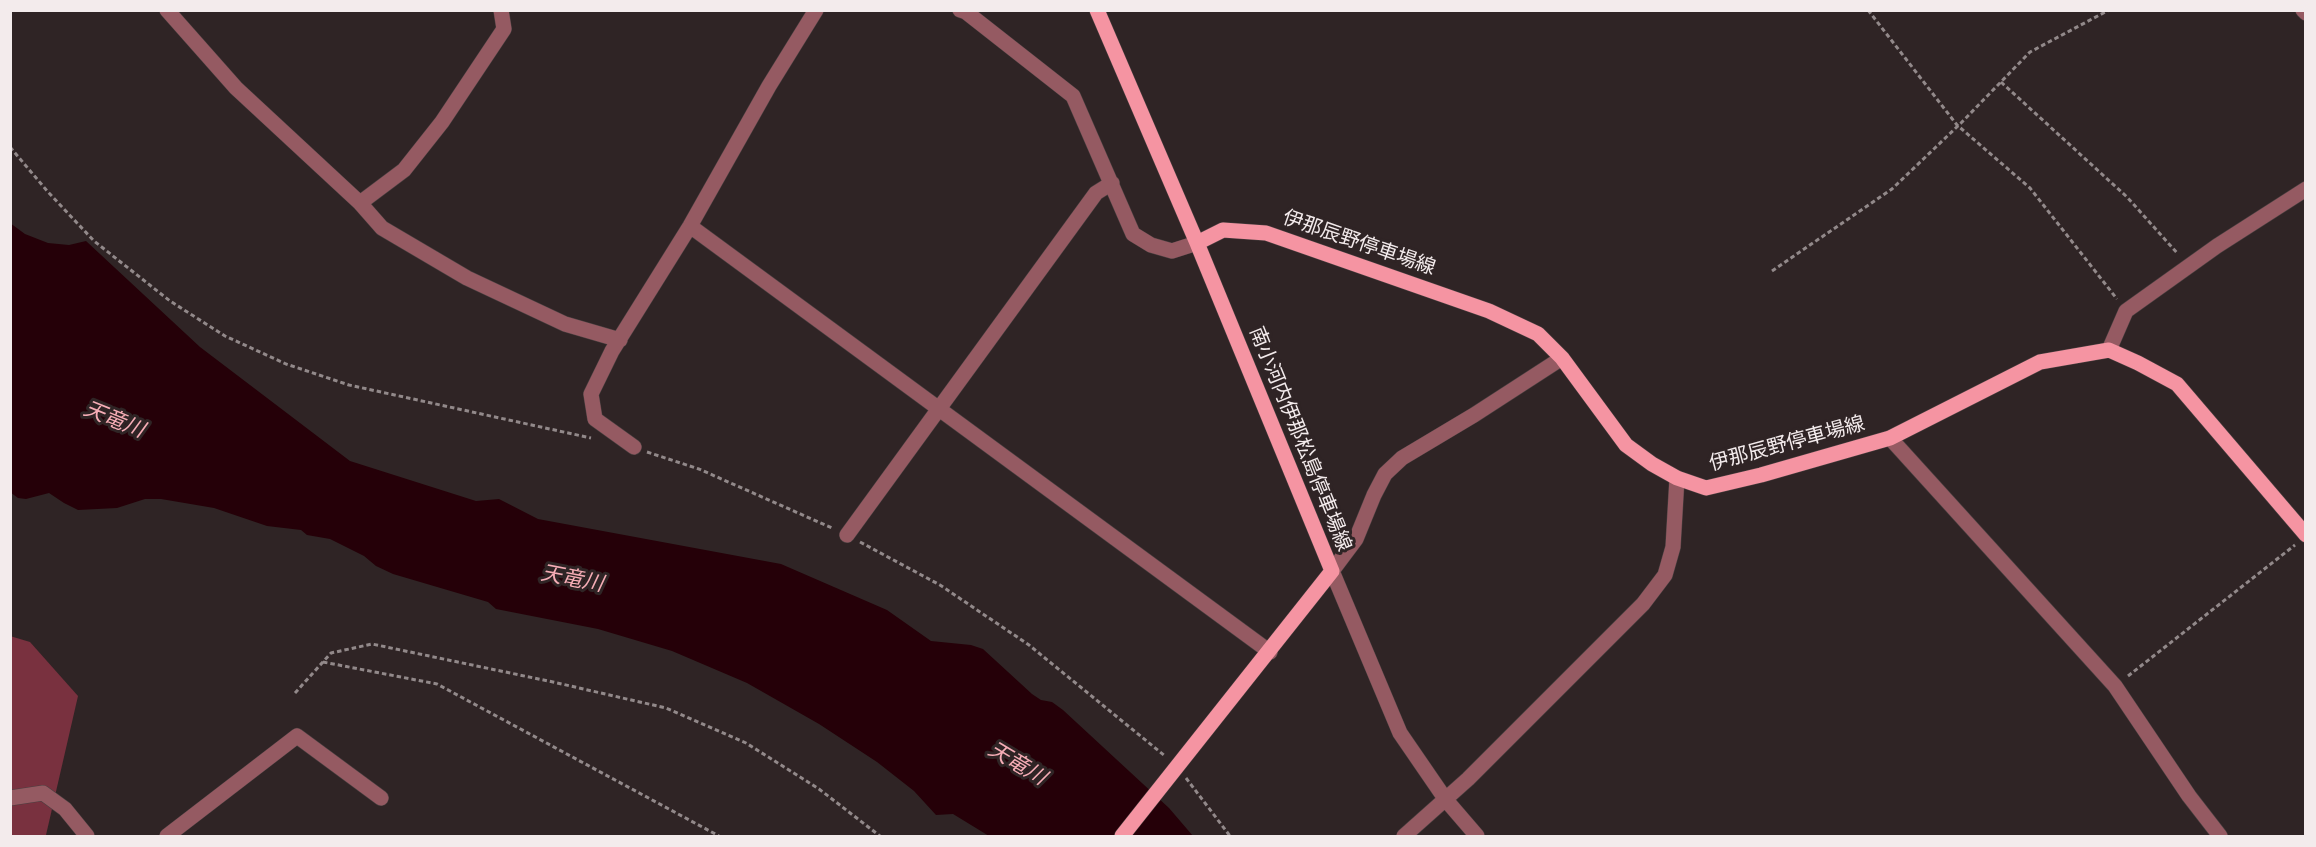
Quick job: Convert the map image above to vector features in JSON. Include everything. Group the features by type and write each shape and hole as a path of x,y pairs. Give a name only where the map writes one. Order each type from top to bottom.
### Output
{"main road":[{"path":"1096,10 1197,243"},
{"name":"伊那辰野停車場線","path":"1197,243 1223,230 1266,233 1489,311 1538,334 1562,358 1626,445 1652,464 1677,478 1706,488 1761,475 1890,438 2040,362 2109,350"},
{"name":"南小河内伊那松島停車場線","path":"1122,837 1332,571 1197,243"},
{"path":"2109,350 2177,384 2301,540"}],"street":[{"path":"167,10 248,100 360,203 382,228 467,278 565,324 620,340"},
{"path":"360,203 404,171 442,122 504,29 501,10"},
{"path":"634,447 595,419 591,394 620,340 690,226 769,86 816,10"},
{"path":"960,10 966,12 1072,96 1133,234 1151,246 1172,251 1197,243"},
{"path":"847,535 1096,193 1112,183"},
{"path":"2109,350 2126,311 2306,189"},
{"path":"690,226 1270,652"},
{"path":"1477,837 1446,800 1400,733 1332,571 1356,540 1385,474 1402,458 1562,358"},
{"path":"1890,438 2115,686 2188,796 2220,837"},
{"path":"1404,837 1446,800 1643,604 1665,575 1673,547 1677,478"},
{"path":"167,837 297,736 381,798"},
{"path":"11,796 43,793 65,809 87,837"}],"path":[{"path":"1868,10 1957,125 2030,188 2126,311"},
{"path":"1772,271 1892,189 2030,52 2109,10"},
{"path":"2001,82 2127,197 2188,267"},
{"path":"10,147 94,241 170,301 225,336 286,364 349,385 599,440"},
{"path":"634,447 699,469 847,535 940,585 1029,645 1174,770 1230,837"},
{"path":"2115,686 2301,540"},
{"path":"295,693 331,653 372,644 666,708 746,743 819,789 880,837"},
{"path":"323,662 437,684 719,837"}],"shaded area":[{"path":"10,636 30,642 78,696 46,835 11,836"}],"water":[{"name":"天竜川","path":"10,223 25,234 48,243 69,245 86,241 200,347 350,461 476,501 499,499 538,519 781,564 887,610 931,641 971,645 983,649 1032,694 1041,700 1052,702 1063,710 1169,808 1193,836 989,836 953,814 936,815 914,791 877,762 819,724 747,683 672,651 598,629 496,609 488,602 393,574 330,539 307,535 301,530 267,526 214,508 161,499 145,499 117,508 78,510 49,493 26,499 18,498 10,492"}]}
